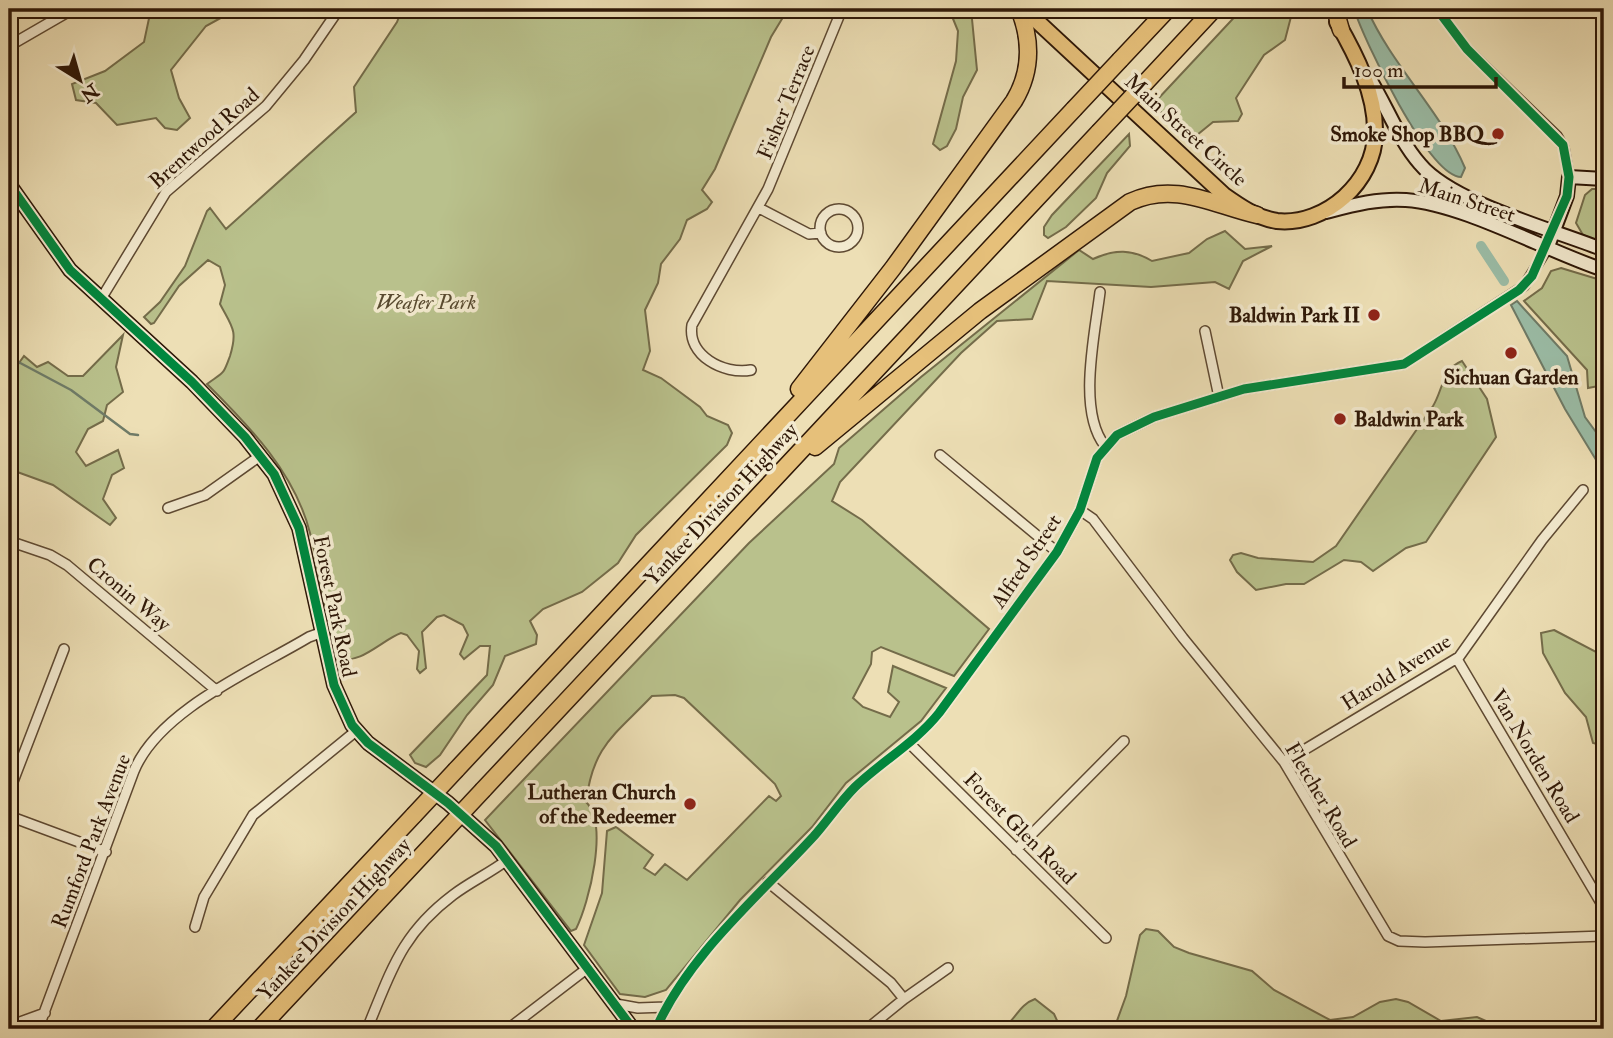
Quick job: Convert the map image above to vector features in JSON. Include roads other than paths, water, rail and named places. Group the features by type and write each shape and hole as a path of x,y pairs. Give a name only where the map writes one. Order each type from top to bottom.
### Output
{"highway":[{"path":"731,475 856,317 1014,102 1024,80 1029,54 1022,9"},
{"name":"Yankee Division Highway","path":"214,1029 1168,9"},
{"name":"Yankee Division Highway","path":"259,1029 1214,9"},
{"path":"1335,9 1341,30"},
{"path":"762,491 930,349 1122,206 1145,196 1177,192 1257,215"}],"main road":[{"name":"Main Street Circle","path":"1022,9 1224,195 1257,215 1284,221 1313,216 1336,203 1354,188 1366,171 1374,148 1373,108 1355,55 1329,9"}],"street":[{"path":"9,46 73,9"},
{"name":"Brentwood Road","path":"101,299 162,197 266,106 299,68 339,9"},
{"name":"Fisher Terrace","path":"751,370 730,369 706,358 693,345 691,330 698,308 759,208 842,9"},
{"path":"1100,292 1091,405 1095,431 1105,446 1138,423 1219,397 1272,383 1372,371 1404,364 1524,286 1547,249 1567,196 1569,177 1561,141 1467,49 1437,9"},
{"name":"Main Street","path":"1355,55 1412,153 1427,172 1467,198 1604,250"},
{"path":"1569,177 1604,179"},
{"name":"Forest Park Road","path":"9,184 70,270 186,375 260,456 282,488 299,528 335,690 356,731 474,825 507,859 632,1029"},
{"name":"Main Street","path":"1313,216 1374,201 1417,201 1465,216 1604,270"},
{"path":"759,208 809,234 821,233"},
{"path":"835,210 849,212 858,223 855,237 844,246 830,244 821,233 823,219 835,210"},
{"path":"1205,331 1219,397"},
{"name":"Alfred Street","path":"656,1029 666,1007 704,957 768,882 815,835 857,785 909,743 939,713 1057,552 1080,510 1095,464 1105,446"},
{"path":"940,455 1057,552"},
{"path":"169,509 205,495 260,456"},
{"name":"Harold Avenue","path":"1284,762 1457,659 1542,540 1583,490"},
{"name":"Fletcher Road","path":"1080,510 1098,525 1183,638 1284,762 1356,887 1390,937 1425,942 1604,936"},
{"name":"Cronin Way","path":"9,541 61,561 217,691"},
{"name":"Rumford Park Avenue","path":"38,1029 146,747 178,714 309,637 323,632"},
{"path":"9,792 64,649"},
{"name":"Van Norden Road","path":"1457,659 1604,908"},
{"path":"195,927 204,897 253,815 356,731"},
{"path":"1016,850 1124,741"},
{"name":"Forest Glen Road","path":"909,743 1106,938"},
{"path":"9,816 106,852"},
{"path":"367,1029 389,971 411,936 447,900 507,859"},
{"path":"768,882 891,982 904,999"},
{"path":"508,1029 589,967"},
{"path":"867,1029 948,968"},
{"path":"616,1004 638,1008 666,1007"},
{"path":"9,1026 45,1013"}],"waterway":[{"path":"1481,246 1504,281"},
{"path":"9,357 71,390 130,434 138,435"}],"place":[{"name":"Smoke Shop BBQ","path":"1498,134"},
{"name":"Baldwin Park II","path":"1374,315"},
{"name":"Sichuan Garden","path":"1511,353"},
{"name":"Baldwin Park","path":"1340,419"},
{"name":"Lutheran Church of the Redeemer","path":"690,804"}],"park label":[{"name":"Weafer Park","path":"426,302"}]}
